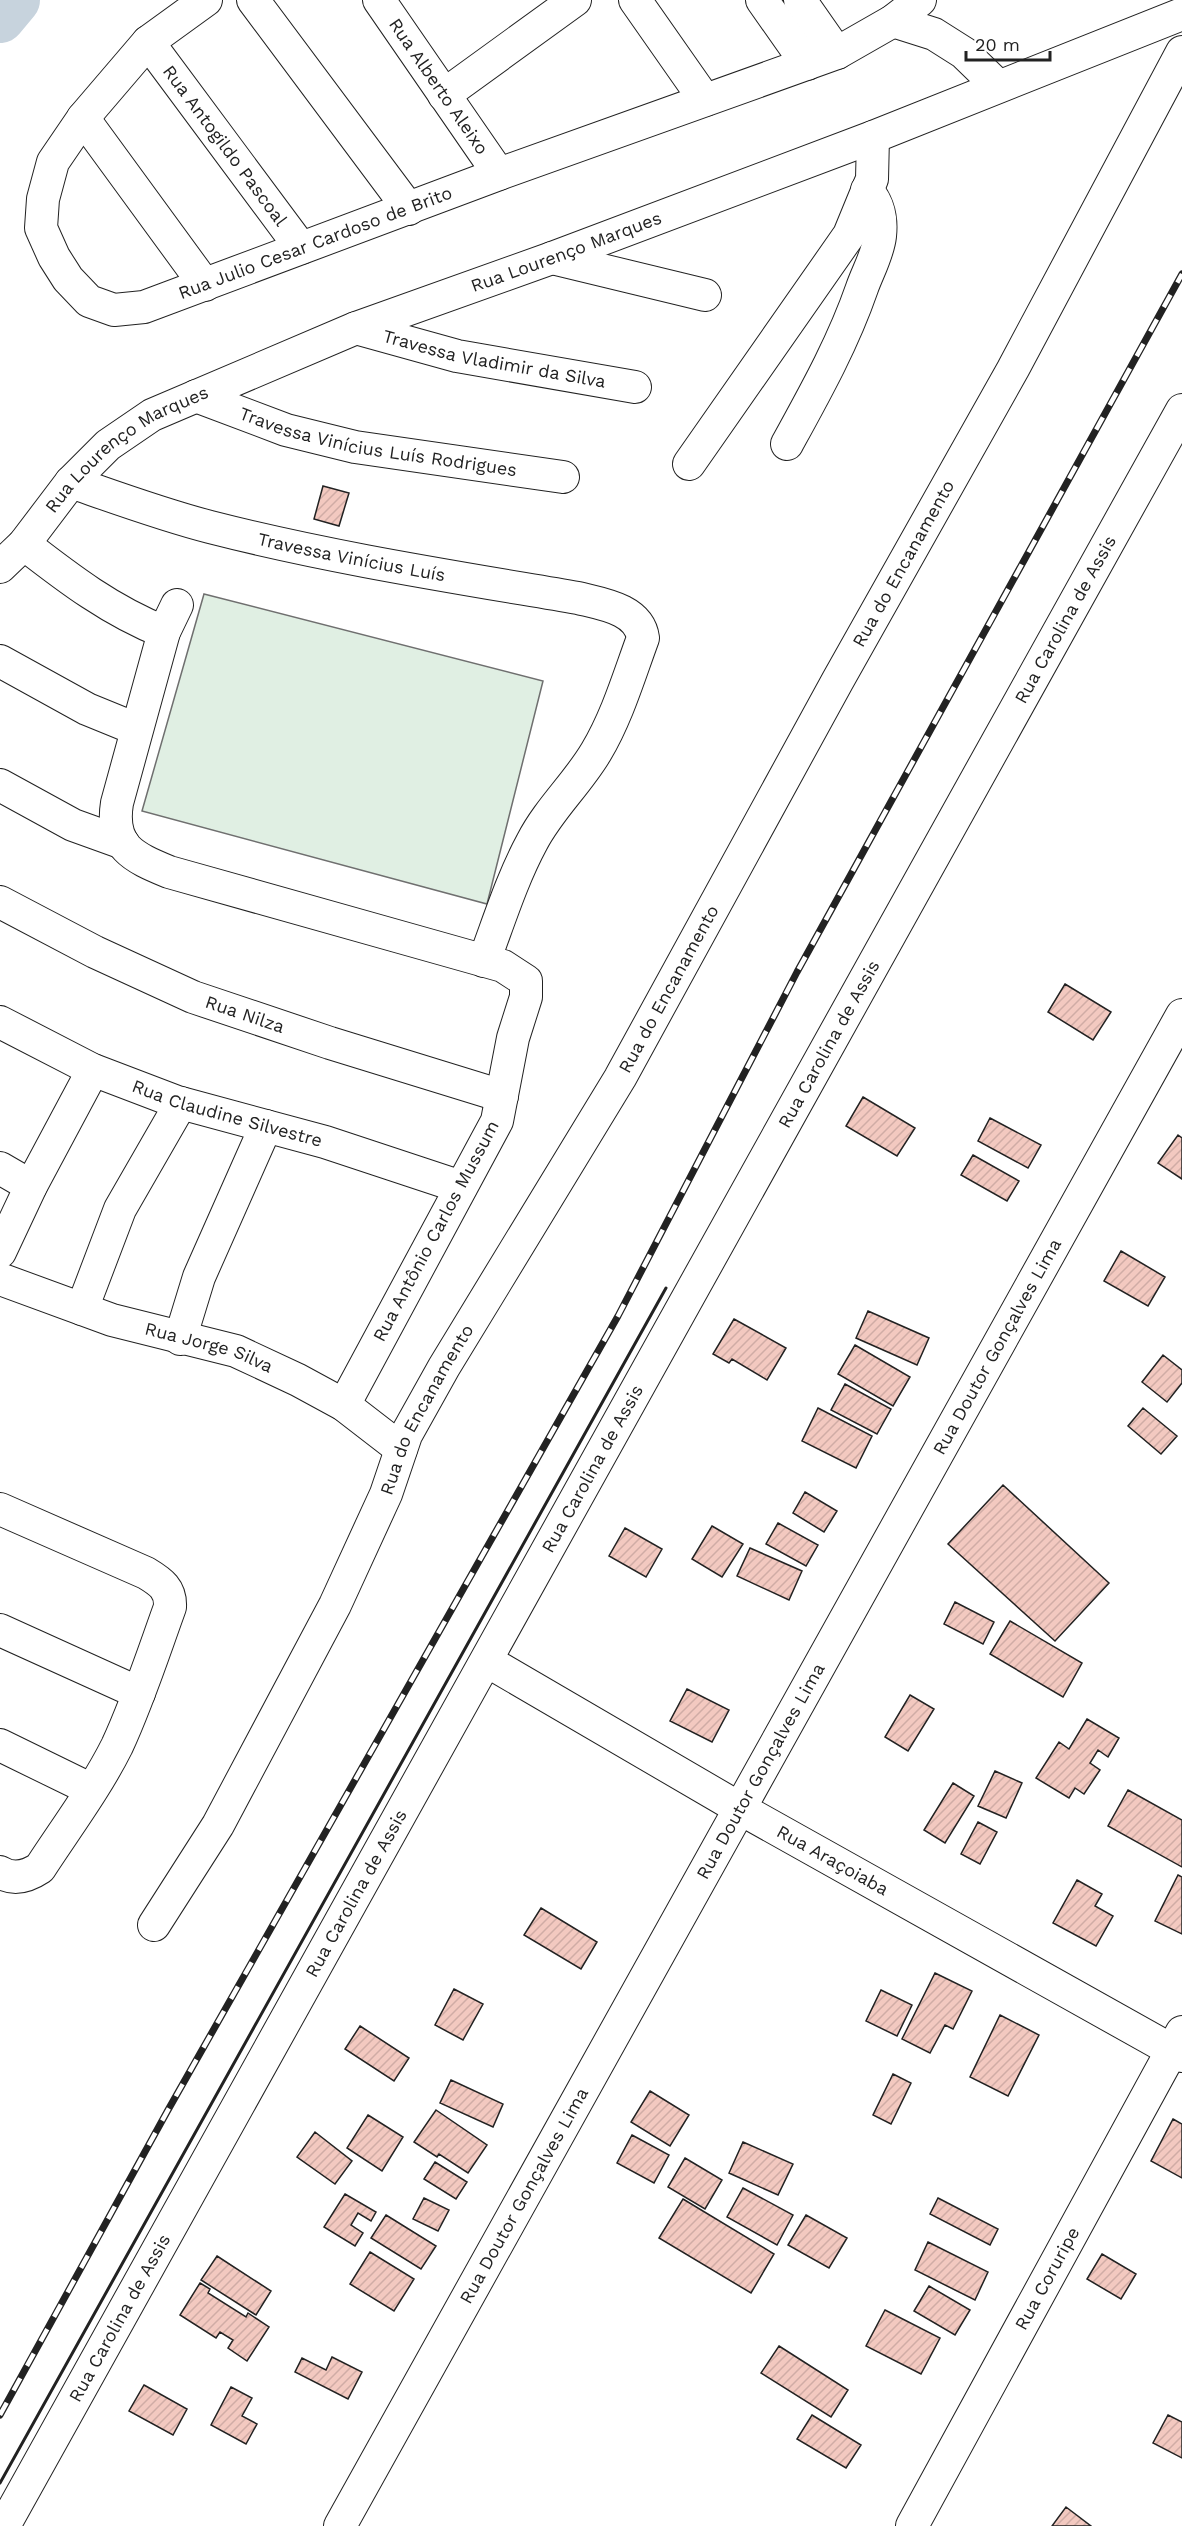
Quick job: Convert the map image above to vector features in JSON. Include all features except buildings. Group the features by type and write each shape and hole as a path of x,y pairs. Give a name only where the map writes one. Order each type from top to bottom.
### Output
{"street":[{"name":"Rua Julio Cesar Cardoso de Brito","path":"206,0 148,42 83,118 53,162 44,198 41,228 54,257 68,279 89,301 114,310 144,307 499,174 837,53 893,21 920,0"},
{"path":"253,0 409,208"},
{"path":"444,95 575,0"},
{"path":"635,0 705,100"},
{"path":"762,0 807,64"},
{"path":"800,0 837,53"},
{"name":"Rua Alberto Aleixo","path":"393,5 444,95 499,174"},
{"name":"Rua Lourenço Marques","path":"0,567 24,544 71,482 108,444 152,415 356,328 552,258 873,137 1182,14"},
{"path":"893,21 934,34 964,53 998,86"},
{"name":"Rua Antogildo Pascoal","path":"148,42 301,248"},
{"name":"Rua do Encanamento","path":"154,1925 218,1825 335,1605 386,1494 406,1435 444,1367 620,1078 1012,369 1182,52"},
{"path":"83,118 205,285"},
{"path":"689,464 849,235 872,179 873,137"},
{"path":"787,444 831,363 856,308 878,250 879,210 877,201 867,189"},
{"path":"552,258 705,295"},
{"name":"Travessa Vladimir da Silva","path":"356,328 457,356 635,387"},
{"name":"Travessa Vinícius Luís Rodrigues","path":"196,396 286,430 355,447 563,477"},
{"name":"Rua Carolina de Assis","path":"4,2526 1182,410"},
{"name":"Travessa Vinícius Luís","path":"71,482 152,511 220,529 301,548 578,598 621,610 635,619 642,630 643,638 609,729 588,763 548,814 531,842 483,961"},
{"path":"24,544 78,587 111,608 171,618 136,729 114,820 116,831 123,843 137,858 169,872 483,961"},
{"path":"0,661 87,709 136,729"},
{"path":"0,785 73,825 123,843"},
{"name":"Rua Nilza","path":"0,902 95,952 193,997 330,1043 502,1096"},
{"name":"Rua Antônio Carlos Mussum","path":"344,1405 497,1121 513,1038 526,997 526,981 514,971 483,961"},
{"name":"Rua Doutor Gonçalves Lima","path":"340,2526 1182,1016"},
{"name":"Rua Claudine Silvestre","path":"0,1022 93,1070 181,1103 325,1142 461,1187"},
{"path":"0,1252 31,1186 93,1070"},
{"path":"82,1309 120,1209 181,1103"},
{"path":"180,1339 199,1277 266,1126"},
{"path":"0,1168 31,1186"},
{"name":"Rua Jorge Silva","path":"0,1279 112,1320 180,1339 236,1351 344,1405 401,1449"},
{"path":"0,1509 146,1573 161,1582 171,1598 170,1607 139,1693 116,1747 90,1790 40,1868 31,1874 19,1877 0,1872"},
{"path":"0,1630 139,1693"},
{"name":"Rua Araçoiaba","path":"487,1661 739,1808 1179,2046"},
{"path":"0,1745 90,1790"},
{"name":"Rua Coruripe","path":"912,2526 1179,2046"}],"green space":[{"path":"204,594 543,681 487,904 142,811"}],"waterway":[{"path":"0,18 15,0"}],"railway":[{"path":"0,2415 168,2110 618,1316 797,972 1182,274"}],"wall":[{"path":"0,2483 666,1288"}]}
